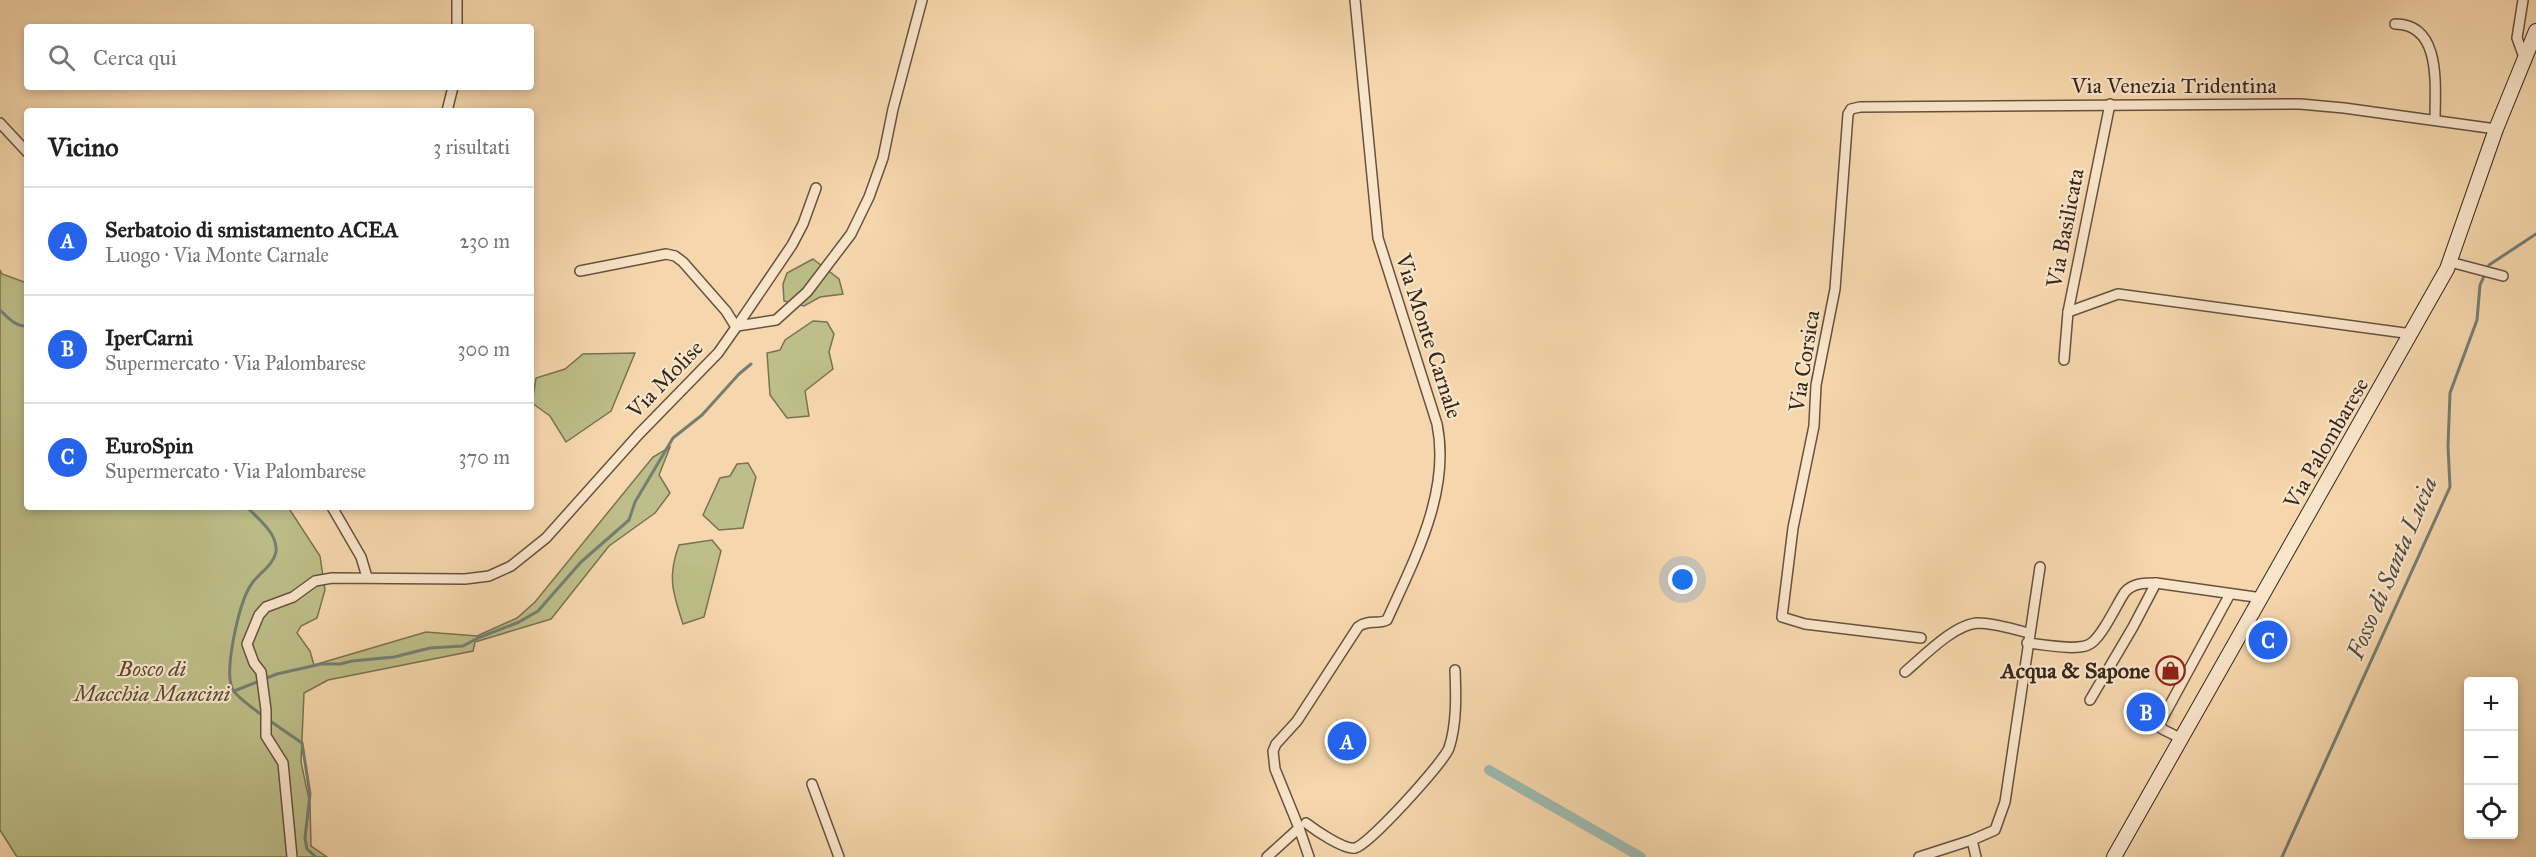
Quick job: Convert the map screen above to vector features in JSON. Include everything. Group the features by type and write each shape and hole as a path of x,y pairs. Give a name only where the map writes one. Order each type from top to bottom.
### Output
{"main road":[{"name":"Via Palombarese","path":"2114,857 2412,334 2450,262 2496,129 2536,31"}],"street":[{"path":"457,0 457,24"},
{"path":"580,271 659,255 675,256 726,310 737,326 776,320 807,292 851,234 869,197 883,158 922,0"},
{"name":"Via Monte Carnale","path":"1302,826 1273,763 1274,748 1297,721 1358,627 1366,622 1387,620 1427,526 1436,497 1439,467 1440,439 1437,424 1378,238 1355,0"},
{"path":"2523,0 2517,38 2525,60"},
{"path":"2395,24 2411,25 2427,44 2434,66 2435,120"},
{"path":"448,108 452,90"},
{"name":"Via Venezia Tridentina","path":"1851,109 1860,107 2110,104 2300,105 2496,129"},
{"name":"Via Basilicata","path":"2064,360 2068,312 2110,104"},
{"name":"Via Corsica","path":"1851,109 1848,114 1835,289 1815,390 1814,426 1793,528 1782,616 1805,624 1921,638"},
{"path":"0,123 24,149"},
{"name":"Via Molise","path":"292,857 283,763 266,736 261,672 254,663 247,644 259,615 266,607 293,597 315,581 367,577 478,578 501,571 522,559 546,538 639,434 718,353 792,245 803,224 816,188"},
{"path":"2450,262 2503,276"},
{"path":"2068,312 2118,294 2412,334"},
{"path":"334,510 361,557 367,577"},
{"path":"1920,857 1993,833 2001,817 2040,567"},
{"path":"1905,672 1938,644 1967,625 1990,624 2028,638 2086,646 2097,638 2128,589 2139,584 2156,583 2262,598"},
{"path":"2090,700 2156,583"},
{"path":"2182,739 2165,731 2160,723 2230,594"},
{"path":"1302,826 1351,848 1361,845 1381,826 1433,772 1447,751 1453,730 1455,670"},
{"path":"812,784 839,857"},
{"path":"1267,857 1302,826"},
{"path":"1302,826 1309,857"},
{"path":"1972,840 1976,857"}],"green space":[{"path":"813,259 839,279 843,294 820,297 804,306 784,301 783,284 787,273"},
{"name":"Bosco di Macchia Mancini","path":"0,270 2,274 24,282 24,510 290,510 320,556 325,590 317,618 301,626 297,633 310,651 314,665 426,632 477,636 517,618 535,602 653,457 670,447 659,475 670,493 655,513 609,546 551,619 475,642 473,651 328,680 304,693 301,762 310,804 311,846 327,857 17,857 0,830"},
{"path":"813,321 827,322 834,334 829,352 833,369 805,391 809,416 787,418 770,395 767,353 780,350 785,340"},
{"path":"635,353 611,411 566,442 550,416 534,404 536,378 565,369 583,354"},
{"path":"748,463 756,477 743,528 719,530 703,515 720,478 730,476 737,464"},
{"path":"712,540 721,551 704,617 683,624 673,585 675,556 679,545"}],"waterway":[{"name":"Fosso di Santa Lucia","path":"2282,857 2450,487 2448,446 2450,393 2477,320 2480,285 2489,265 2536,234"},
{"path":"0,310 15,323 24,326"},
{"path":"234,691 277,674 321,664 340,664 394,657 430,648 463,646 519,622 538,611 581,562 629,520 635,502 673,438 702,415 751,364"},
{"path":"250,510 271,533 276,552 271,562 252,583 245,597 231,655 230,681 238,696 302,743 310,794 305,838 307,849 316,857"},
{"path":"1489,770 1641,857"}],"place":[{"name":"EuroSpin","path":"2268,640"},
{"name":"Acqua & Sapone","path":"2171,670"},
{"name":"IperCarni","path":"2146,712"},
{"name":"Serbatoio di smistamento ACEA","path":"1347,741"}]}
